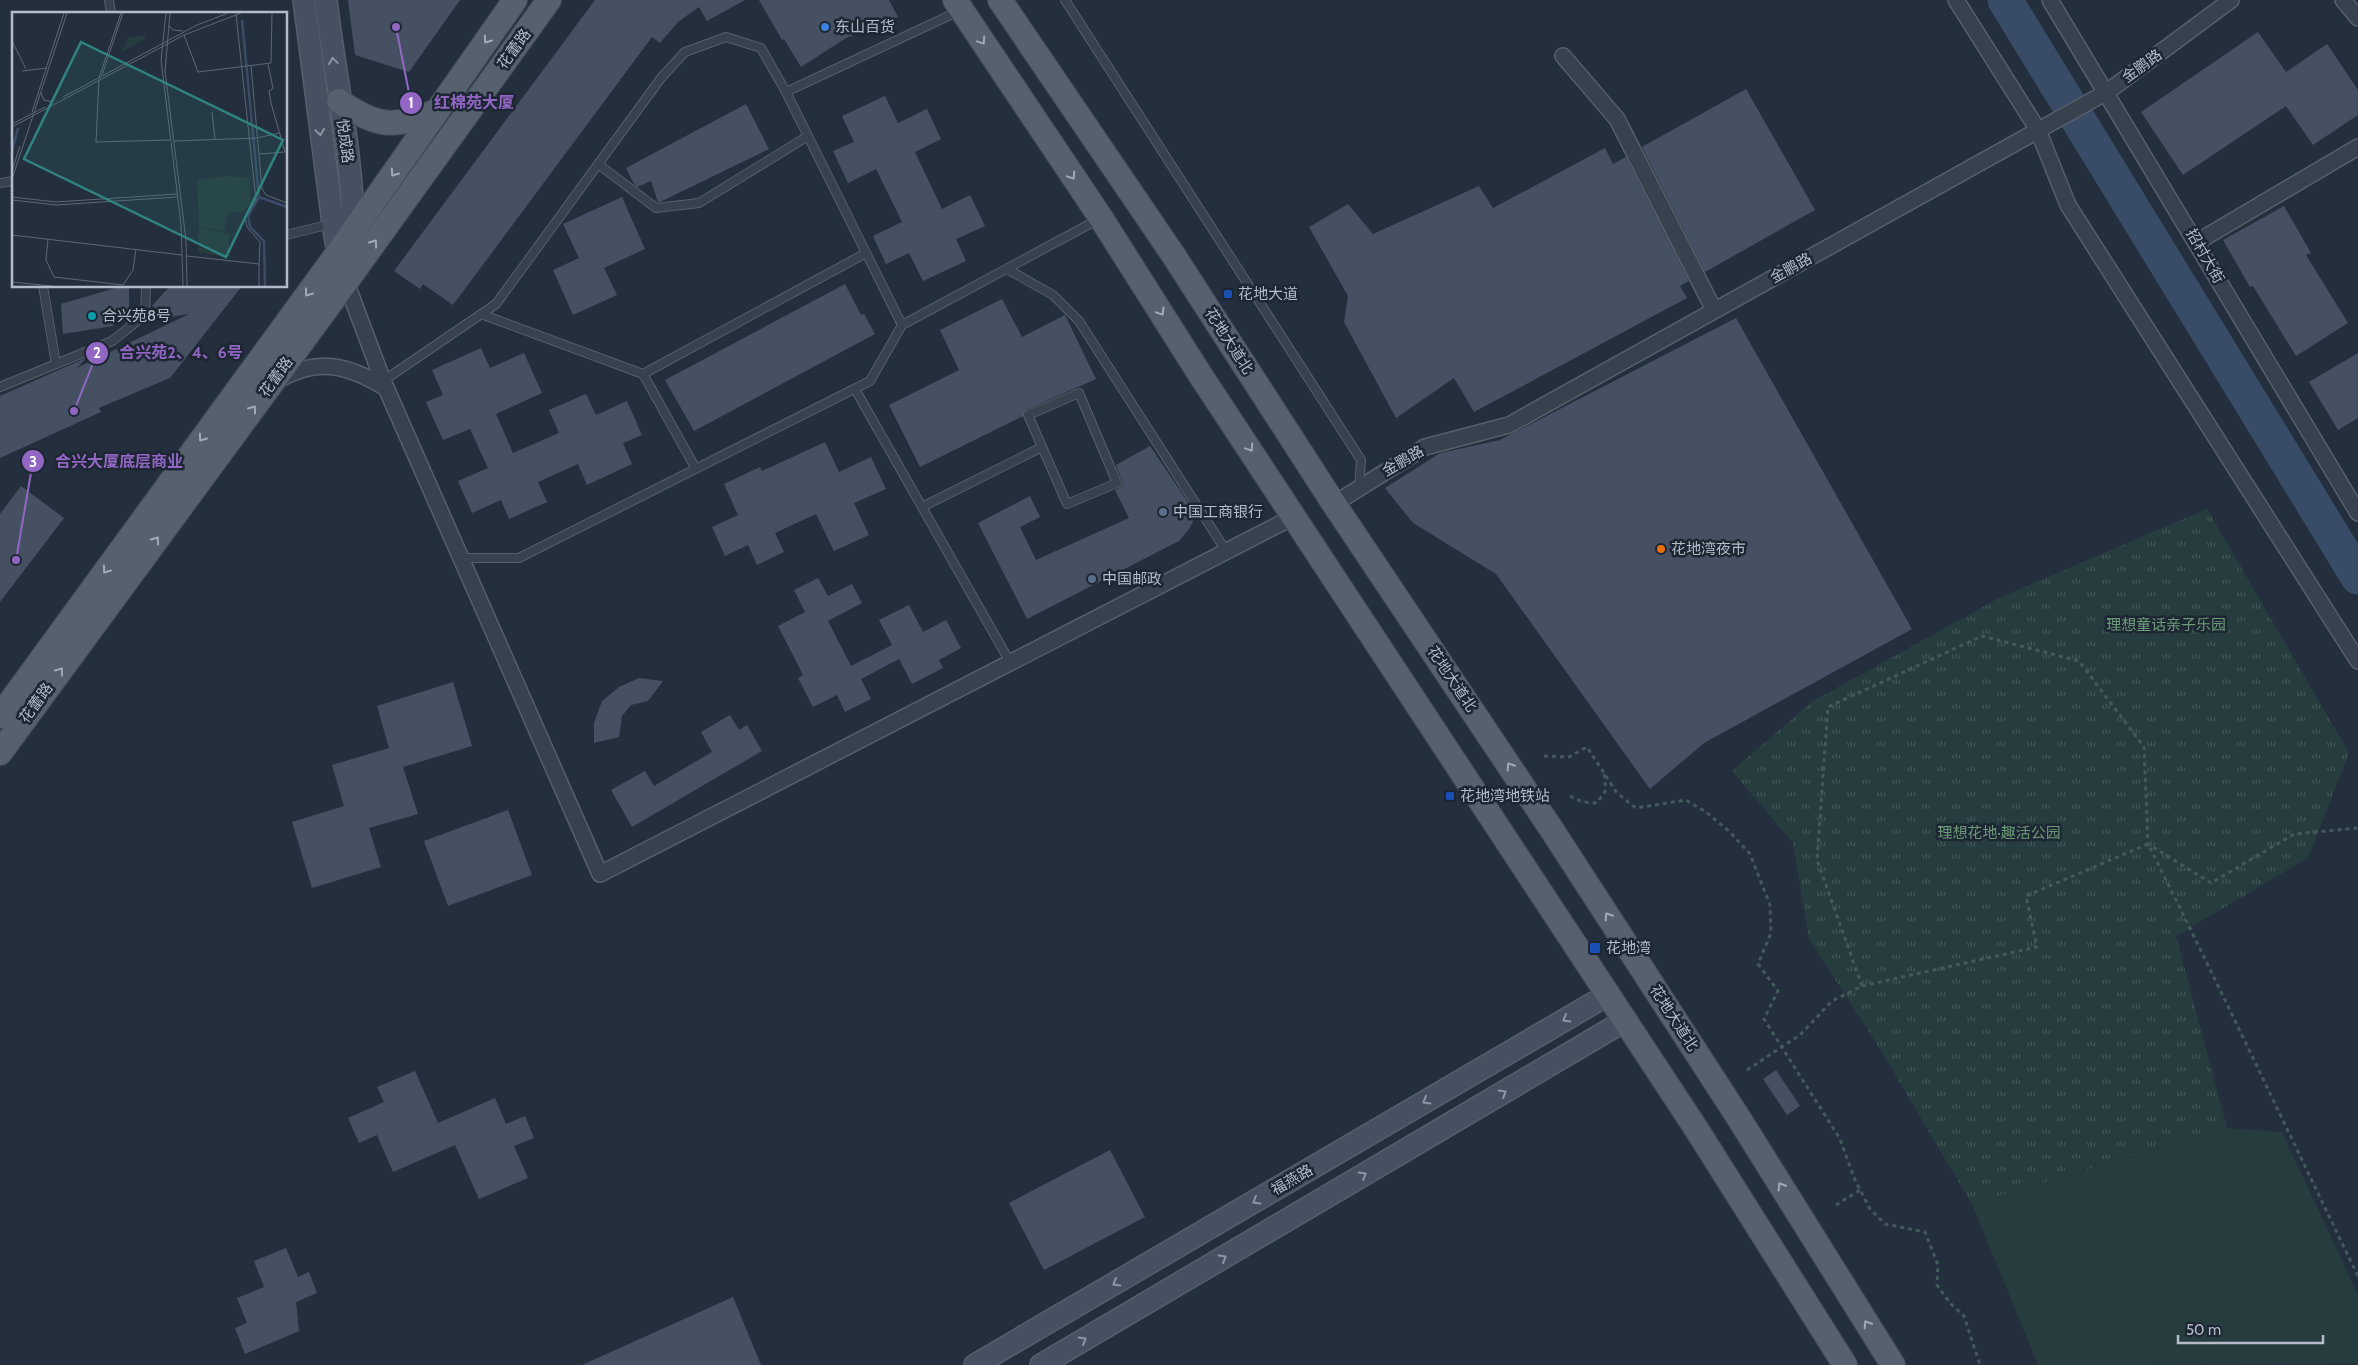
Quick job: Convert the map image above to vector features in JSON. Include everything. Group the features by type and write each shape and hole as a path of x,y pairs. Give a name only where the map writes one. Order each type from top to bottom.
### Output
{"main road":[{"name":"花蕾路","path":"3,708 337,254 343,227 437,111 515,0"},
{"name":"花蕾路","path":"0,752 346,282 549,0"},
{"name":"花地大道北","path":"1000,0 1166,244 1334,504 1524,787 1735,1112 1893,1365"},
{"path":"958,5 1101,218 1201,376 1626,1020 1782,1262 1845,1365"},
{"path":"339,101 356,112 378,122 395,124 414,121 437,111"}],"street":[{"name":"悦成路","path":"304,0 343,227 352,256 346,282"},
{"name":"悦成路","path":"326,0 349,171 343,227"},
{"path":"1956,0 2038,130 2068,205 2358,661"},
{"name":"招村大街","path":"2050,0 2103,94 2197,242 2358,513"},
{"name":"金鹏路","path":"1334,504 1426,447 1509,425 2103,94 2232,0"},
{"path":"2343,0 2358,18"},
{"path":"1564,56 1617,119 1714,310"},
{"path":"2197,242 2358,147"},
{"path":"337,254 384,384 600,874 1295,516"},
{"path":"272,383 294,370 313,366 330,366 364,374 384,384"},
{"name":"福燕路","path":"975,1365 1609,994"},
{"path":"1042,1365 1626,1020"}],"lane":[{"path":"1064,0 1361,460 1359,488"},
{"path":"786,92 958,5"},
{"path":"384,384 496,304 661,78 685,52 726,37 761,48 786,92 902,325"},
{"path":"598,164 656,208 699,203 808,136"},
{"path":"461,558 519,558 855,389 870,381 902,325 1101,218"},
{"path":"288,234 343,227"},
{"path":"643,374 866,253"},
{"path":"1007,269 1053,295 1079,321 1226,551"},
{"path":"44,288 56,364"},
{"path":"0,387 112,341 145,315 146,288"},
{"path":"481,314 643,374 696,469"},
{"path":"855,389 1010,662"},
{"path":"1079,393 1117,483 1067,504 1042,447 1028,415 1079,393"},
{"path":"922,507 1042,447"}],"path":[{"path":"1862,986 1817,860 1828,707 1982,636 2080,661 2144,747 2148,844 2358,1276"},
{"path":"1544,756 1569,757 1586,747 1604,770 1617,793 1636,808 1686,800 1706,812 1730,832 1750,854 1770,905 1771,933 1758,964 1778,991 1764,1019 1840,1139 1860,1190 1870,1209 1885,1224 1925,1232 1938,1265 1937,1285 1950,1303 1964,1316 1980,1365"},
{"path":"1570,796 1583,802 1597,803 1606,790 1604,770"},
{"path":"2148,844 2211,882 2294,834 2358,828"},
{"path":"1747,1070 1780,1047 1800,1036 1832,1001 1862,986 2037,947 2026,896 2148,844"},
{"path":"1836,1205 1860,1190"}],"green space":[{"name":"理想花地·趣活公园","path":"2207,509 2349,753 2308,858 2176,936 2227,1128 1972,1204 1877,1044 1809,939 1793,843 1732,771 1813,701 2001,597"},
{"path":"2227,1128 2282,1132 2358,1295 2358,1364 2038,1365 1972,1204"}],"building":[{"path":"348,0 460,0 409,72 355,55"},
{"path":"595,0 745,0 707,21 699,7 678,22 660,43 652,37 453,305 423,284 420,289 394,271"},
{"name":"东山百货","path":"759,0 889,0 898,17 846,38 801,67 784,39 782,40"},
{"path":"2258,32 2286,72 2327,44 2358,90 2358,115 2313,145 2286,106 2183,175 2141,112"},
{"path":"1746,89 1815,210 1705,272 1642,147"},
{"path":"885,96 898,123 927,109 941,139 915,152 942,209 970,195 985,226 956,239 966,261 923,281 909,253 886,264 873,236 902,222 876,169 848,183 833,151 854,142 842,116"},
{"path":"746,104 769,149 660,202 658,202 651,181 637,187 634,184 626,168"},
{"path":"1605,148 1613,164 1626,157 1689,281 1680,286 1687,298 1474,412 1454,378 1396,418 1344,322 1348,296 1309,227 1348,204 1373,234 1479,186 1493,208"},
{"path":"622,197 645,249 604,268 617,295 573,315 553,270 579,258 563,224"},
{"path":"2284,206 2311,253 2306,255 2348,323 2296,356 2253,286 2250,287 2223,240"},
{"path":"845,284 861,315 864,314 875,334 694,431 665,380"},
{"name":"合兴苑8号","path":"115,288 129,288 129,307 113,326 63,334 61,304"},
{"path":"168,288 240,288 170,378 99,408 101,412 0,458 0,396 86,358 77,368 189,314 170,317 152,306"},
{"path":"1002,299 1022,337 1065,315 1096,379 1026,410 1023,416 920,467 889,405 959,370 940,330"},
{"name":"花地湾夜市","path":"1736,318 1912,629 1704,743 1650,789 1496,574 1413,523 1385,488 1440,453 1500,440"},
{"path":"481,348 490,368 524,353 542,393 496,414 513,453 559,433 549,410 586,394 596,415 627,401 642,435 623,443 632,464 587,485 578,464 538,482 547,502 509,519 501,500 472,513 458,481 488,468 470,429 443,440 426,402 443,395 432,370"},
{"path":"2358,353 2358,418 2338,430 2309,382"},
{"path":"825,442 839,472 871,457 886,489 854,503 869,535 834,551 816,514 775,533 784,552 757,565 748,545 725,556 712,527 738,515 724,484 760,467 762,471"},
{"path":"1150,446 1190,505 1193,522 1189,529 1179,541 1027,619 978,523 1030,496 1040,517 1020,527 1036,560 1129,518 1115,490 1121,487 1123,483 1116,465"},
{"path":"21,486 64,518 0,602 0,514"},
{"path":"818,578 828,596 852,584 862,603 828,621 851,666 892,645 879,620 909,605 923,632 946,620 961,648 939,660 943,668 912,684 899,659 861,679 871,699 845,712 837,695 813,707 798,678 803,675 778,626 805,612 794,590"},
{"path":"639,678 663,681 648,701 631,705 622,716 619,737 594,743 594,723 602,701 619,687"},
{"path":"453,682 472,746 403,767 418,814 369,828 381,867 312,888 292,822 344,806 332,765 389,748 377,706"},
{"path":"730,715 739,730 747,725 762,751 632,827 611,790 645,771 654,786 712,752 701,732"},
{"path":"508,810 532,875 448,906 424,841"},
{"path":"1776,1070 1800,1106 1787,1115 1763,1079"},
{"path":"415,1071 438,1123 495,1098 506,1124 525,1116 534,1138 514,1146 528,1178 479,1199 455,1145 393,1172 377,1135 359,1143 348,1118 384,1102 377,1087"},
{"path":"1110,1150 1145,1217 1044,1270 1009,1203"},
{"path":"286,1248 298,1277 309,1272 317,1293 296,1302 299,1331 245,1354 235,1328 247,1323 237,1298 264,1287 254,1261"},
{"path":"733,1297 761,1365 582,1365"}],"waterway":[{"path":"2005,0 2358,577"}],"place":[{"name":"红棉苑大厦","path":"396,27"},
{"name":"东山百货","path":"825,27"},
{"name":"花地大道","path":"1228,294"},
{"name":"合兴苑8号","path":"92,316"},
{"name":"合兴苑2、4、6号","path":"74,411"},
{"name":"中国工商银行","path":"1163,512"},
{"name":"花地湾夜市","path":"1661,549"},
{"name":"合兴大厦底层商业","path":"16,560"},
{"name":"中国邮政","path":"1092,579"},
{"name":"花地湾地铁站","path":"1450,796"},
{"name":"花地湾","path":"1595,948"}],"park label":[{"name":"理想童话亲子乐园","path":"2166,625"}]}
